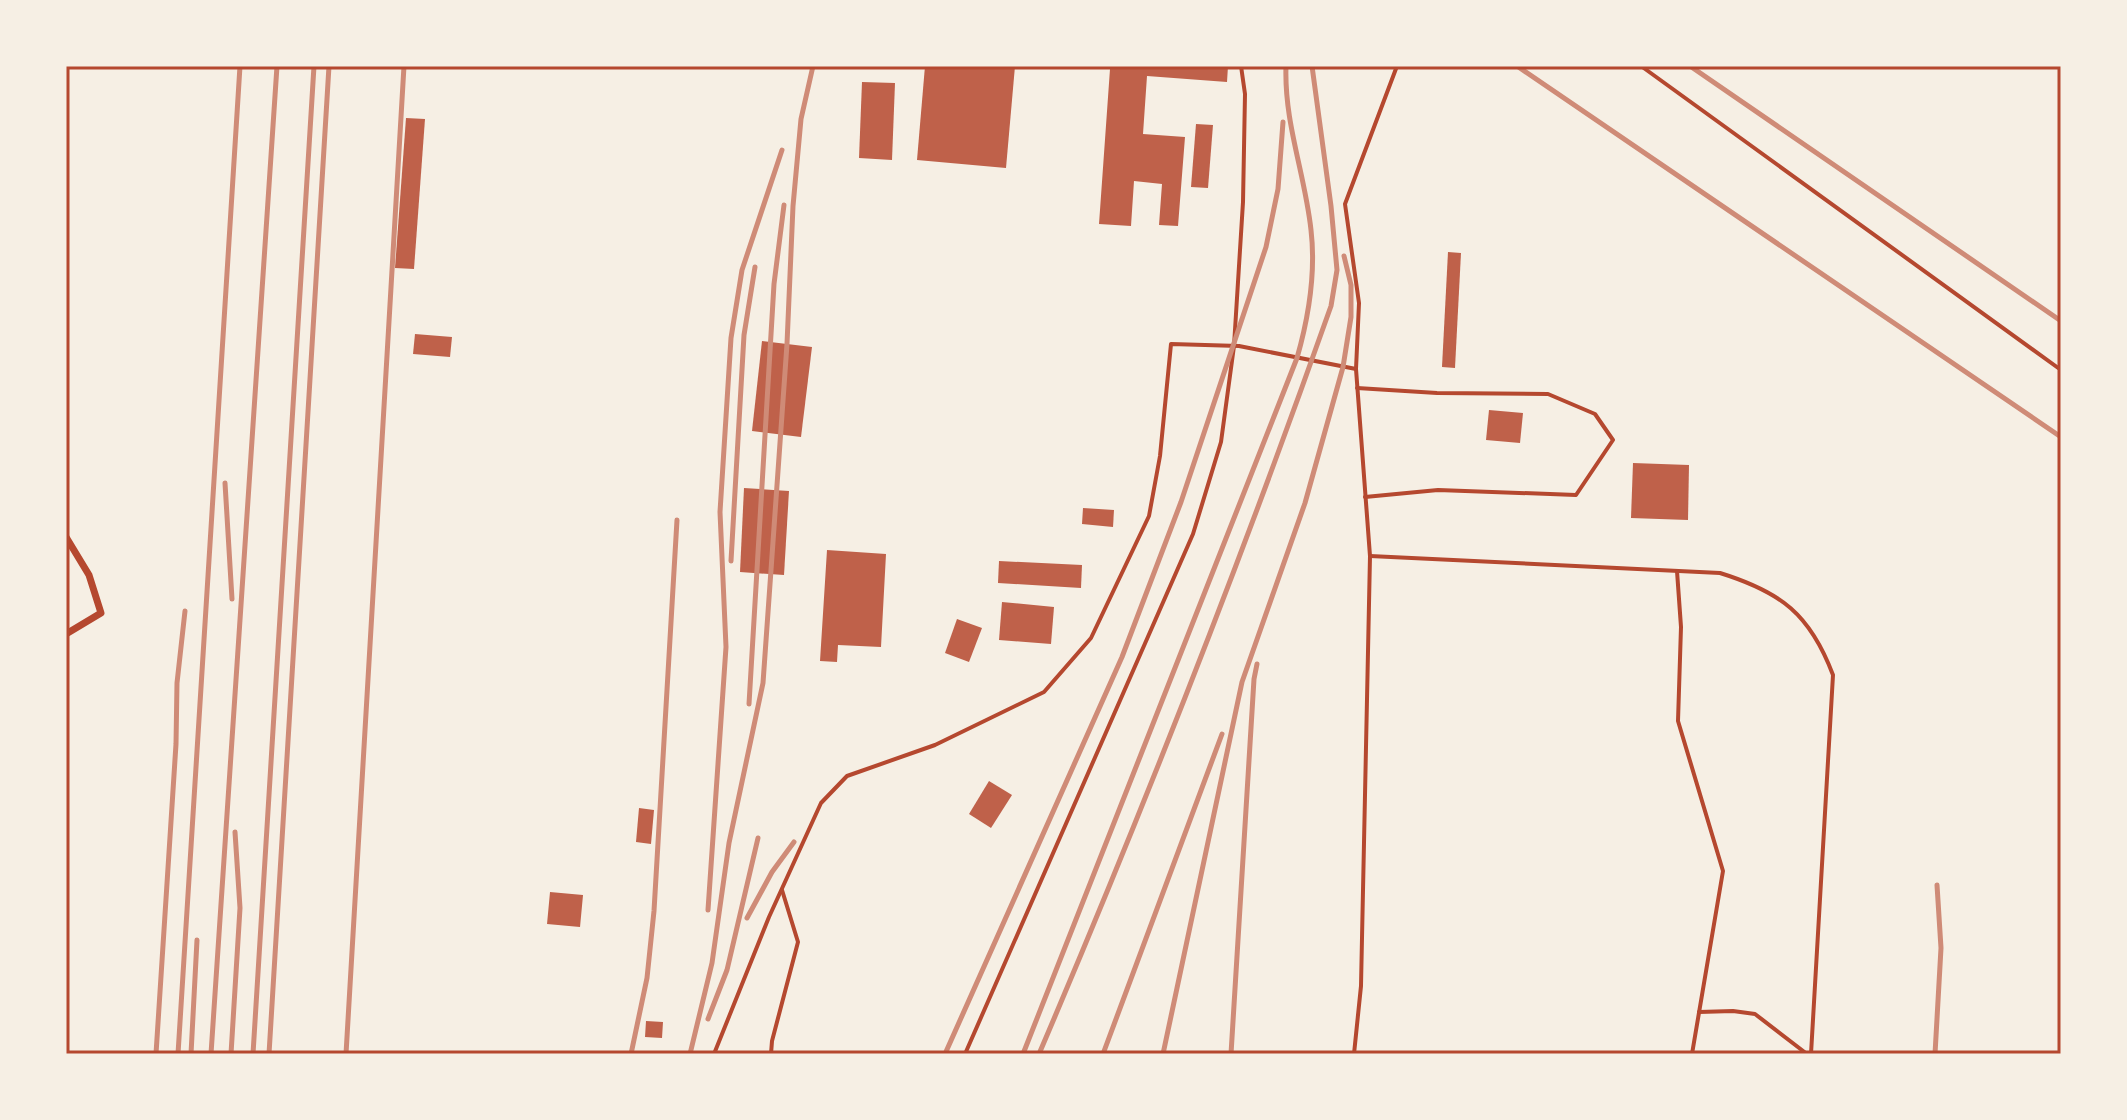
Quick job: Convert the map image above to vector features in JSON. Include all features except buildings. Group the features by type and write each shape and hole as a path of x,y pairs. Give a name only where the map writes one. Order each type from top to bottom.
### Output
{"street":[{"path":"66,537 89,575 101,613 66,634"}],"lane":[{"path":"965,1054 1193,534 1221,442 1234,346 1243,186 1245,94 1241,66"},
{"path":"1354,1054 1361,986 1370,556 1356,369 1359,303 1345,204 1397,66"},
{"path":"1641,66 2061,370"},
{"path":"714,1054 821,803 847,776 935,745 1044,692 1091,638 1149,516 1160,456 1171,344 1234,346 1356,369"},
{"path":"1357,388 1437,393 1548,394 1595,414 1613,440 1576,495 1438,490 1365,497"},
{"path":"1370,556 1720,573 1756,584 1794,608 1822,645 1833,675 1809,1054"},
{"path":"1677,571 1681,627 1678,721 1723,871 1692,1054"},
{"path":"771,1054 798,942 782,889"},
{"path":"1699,1012 1755,1014 1809,1054"}],"railway":[{"path":"178,1054 240,66"},
{"path":"211,1054 277,66"},
{"path":"253,1054 314,66"},
{"path":"269,1054 329,66"},
{"path":"346,1054 404,66"},
{"path":"690,1054 712,963 729,843 763,683 787,344 793,206 801,119 813,66"},
{"path":"1023,1054 1297,358 1308,310 1313,262 1308,209 1288,108 1286,66"},
{"path":"1039,1054 1191,682 1331,306 1337,270 1312,66"},
{"path":"1517,66 2061,437"},
{"path":"1690,66 2061,321"},
{"path":"945,1054 1122,657 1181,502 1266,247 1278,189 1283,122"},
{"path":"708,910 726,647 720,512 731,338 742,270 782,150"},
{"path":"749,704 774,284 784,205"},
{"path":"1163,1054 1242,682 1305,503 1343,367 1351,317 1351,285 1344,256"},
{"path":"731,561 744,335 755,267"},
{"path":"225,483 232,599"},
{"path":"631,1054 647,978 654,911 677,520"},
{"path":"156,1054 176,744 177,683 185,611"},
{"path":"1231,1054 1257,664"},
{"path":"1103,1054 1222,734"},
{"path":"231,1054 240,908 235,832"},
{"path":"708,1019 727,970 758,838"},
{"path":"747,918 772,872 794,842"},
{"path":"1935,1054 1941,948 1937,885"},
{"path":"191,1054 197,940"}]}
